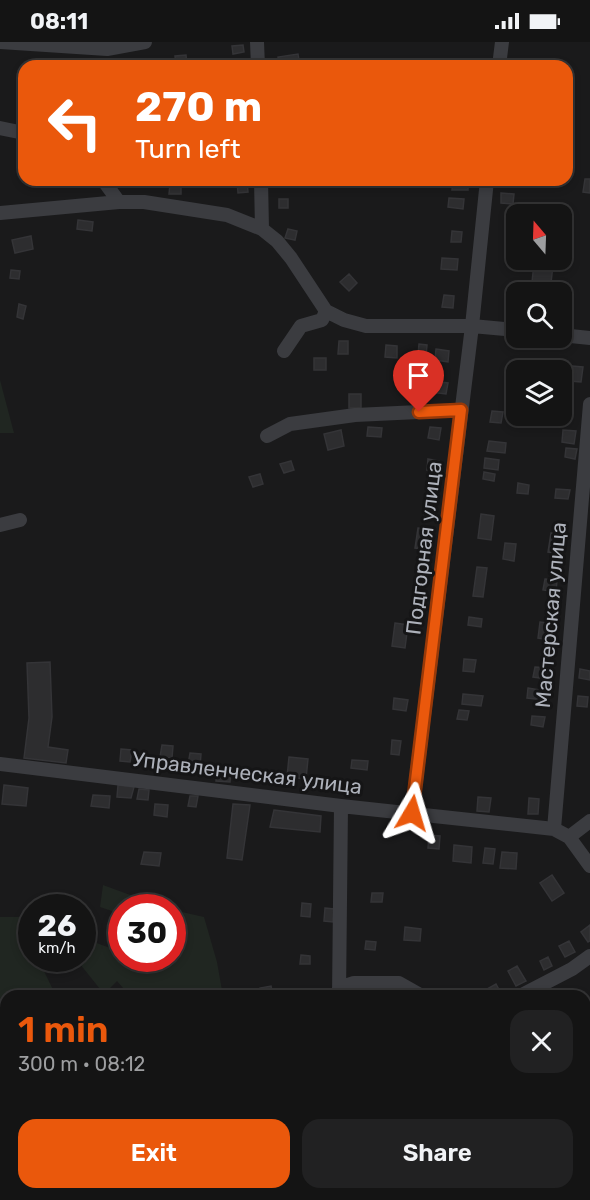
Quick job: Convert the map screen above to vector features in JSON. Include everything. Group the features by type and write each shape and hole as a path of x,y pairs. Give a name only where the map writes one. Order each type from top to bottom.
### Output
{"street":[{"path":"0,42 107,49 145,42"},
{"path":"257,42 258,60"},
{"path":"500,60 502,42"},
{"path":"0,128 18,132"},
{"path":"107,186 119,202"},
{"path":"261,186 262,229"},
{"name":"Подгорная улица","path":"412,813 472,326 486,186"},
{"path":"0,213 119,202 144,202 226,215 262,229 277,241 326,311 344,320 366,326 472,326 506,329"},
{"path":"284,351 302,326 321,320 326,311"},
{"path":"572,336 590,338"},
{"name":"Мастерская улица","path":"554,830 590,404"},
{"path":"267,436 290,424 355,415 461,410"},
{"path":"0,525 20,520"},
{"name":"Управленческая улица","path":"0,764 554,830 569,837"},
{"path":"339,990 340,806"},
{"path":"590,821 569,837 590,866"},
{"path":"532,990 572,969 590,956"},
{"path":"342,990 354,983 399,983 411,990"}],"shaded area":[{"path":"0,380 14,433 0,433"},
{"path":"103,885 128,894 108,894 108,910 100,907"},
{"path":"186,913 204,917 217,962 222,990 125,990 117,981 108,990 101,990 86,972 96,972 96,943 108,947 108,972 186,972"},
{"path":"0,917 18,917 18,972 44,972 53,990 0,990"}],"building":[{"path":"243,45 244,52 233,54 232,46"},
{"path":"298,54 299,60 279,60 278,57"},
{"path":"186,55 186,60 175,60 175,56"},
{"path":"585,179 590,179 590,193 583,192"},
{"path":"170,186 181,186 181,194 169,194"},
{"path":"237,186 248,186 248,192 238,193"},
{"path":"452,186 468,186 468,190 452,190"},
{"path":"501,193 514,194 513,204 501,203"},
{"path":"449,198 464,199 463,209 448,207"},
{"path":"279,199 288,199 288,208 279,208"},
{"path":"78,220 93,222 92,231 77,229"},
{"path":"288,229 297,231 295,240 285,238"},
{"path":"452,231 462,232 461,242 451,242"},
{"path":"31,236 33,249 15,253 12,240"},
{"path":"442,258 458,259 457,270 441,269"},
{"path":"11,270 20,271 19,279 10,278"},
{"path":"533,270 552,270 551,282 532,282"},
{"path":"349,274 357,283 349,291 340,282"},
{"path":"444,295 454,296 453,308 442,307"},
{"path":"19,304 26,306 23,319 17,317"},
{"path":"339,341 348,341 348,354 338,354"},
{"path":"419,344 427,345 426,356 418,355"},
{"path":"386,345 397,346 397,358 385,357"},
{"path":"436,349 449,351 448,362 435,360"},
{"path":"314,358 326,358 326,370 314,370"},
{"path":"572,366 583,367 581,382 572,381"},
{"path":"432,381 448,383 446,394 430,392"},
{"path":"349,394 361,394 361,408 349,408"},
{"path":"492,411 503,412 501,423 490,422"},
{"path":"368,427 382,428 381,437 367,436"},
{"path":"430,427 441,428 439,440 428,438"},
{"path":"341,430 344,446 328,450 324,434"},
{"path":"563,430 576,431 574,444 562,442"},
{"path":"489,441 506,443 505,453 487,451"},
{"path":"566,448 577,449 575,459 565,457"},
{"path":"485,458 499,460 498,470 484,468"},
{"path":"428,459 439,461 437,471 427,470"},
{"path":"291,461 294,470 284,473 280,464"},
{"path":"484,472 495,474 494,481 483,479"},
{"path":"260,474 263,484 253,487 249,477"},
{"path":"428,478 438,479 436,489 426,488"},
{"path":"518,483 529,485 528,494 517,493"},
{"path":"556,489 570,490 568,499 555,498"},
{"path":"425,508 435,509 434,519 424,517"},
{"path":"481,514 494,516 491,540 478,538"},
{"path":"418,528 432,530 430,550 415,548"},
{"path":"551,533 563,535 561,554 548,552"},
{"path":"505,543 516,544 514,561 503,559"},
{"path":"477,567 487,568 483,597 473,596"},
{"path":"545,579 557,580 556,592 543,590"},
{"path":"469,617 482,619 481,627 468,625"},
{"path":"540,622 553,624 551,640 538,638"},
{"path":"395,623 408,625 405,648 392,646"},
{"path":"464,659 476,660 474,672 463,671"},
{"path":"50,662 52,717 48,747 68,750 66,763 24,758 29,718 27,663"},
{"path":"535,667 548,668 547,679 533,677"},
{"path":"580,669 590,671 590,680 579,678"},
{"path":"528,688 546,691 545,700 527,698"},
{"path":"463,694 483,696 481,706 462,704"},
{"path":"578,696 588,697 587,707 577,706"},
{"path":"394,698 408,700 406,711 393,709"},
{"path":"459,710 469,711 467,720 457,719"},
{"path":"532,716 545,717 543,727 531,725"},
{"path":"392,740 401,741 399,755 391,754"},
{"path":"162,745 173,746 172,758 160,757"},
{"path":"121,749 132,750 130,762 120,761"},
{"path":"190,753 201,754 200,767 188,765"},
{"path":"289,757 308,759 306,779 287,777"},
{"path":"352,760 368,761 367,770 351,768"},
{"path":"217,769 231,770 230,782 216,781"},
{"path":"4,785 28,788 26,806 2,804"},
{"path":"118,785 134,787 131,798 117,797"},
{"path":"139,789 149,790 148,800 137,799"},
{"path":"93,795 110,796 109,808 91,806"},
{"path":"190,796 198,796 196,807 188,806"},
{"path":"478,797 491,798 489,812 477,811"},
{"path":"529,798 539,799 538,814 528,814"},
{"path":"155,804 168,805 167,817 154,815"},
{"path":"233,804 250,805 242,860 227,858"},
{"path":"274,810 321,816 320,832 270,827"},
{"path":"429,835 440,836 439,849 428,848"},
{"path":"454,845 472,847 471,863 453,861"},
{"path":"485,848 495,849 493,864 483,863"},
{"path":"144,852 161,853 159,866 141,864"},
{"path":"502,852 517,853 516,869 500,868"},
{"path":"552,875 564,893 552,901 540,883"},
{"path":"372,893 383,893 382,902 371,902"},
{"path":"302,903 311,904 310,917 301,916"},
{"path":"325,908 334,909 333,922 324,921"},
{"path":"590,925 590,941 588,942 581,932"},
{"path":"405,927 421,929 420,941 404,940"},
{"path":"366,941 376,942 375,950 365,949"},
{"path":"569,941 575,952 565,957 559,946"},
{"path":"301,955 310,956 310,964 300,964"},
{"path":"548,957 552,966 544,970 540,961"},
{"path":"517,966 526,981 516,986 508,971"},
{"path":"496,984 499,990 488,990"},
{"path":"271,986 272,990 260,990 260,988"}],"route":[{"path":"412,813 461,410 419,412"}]}
